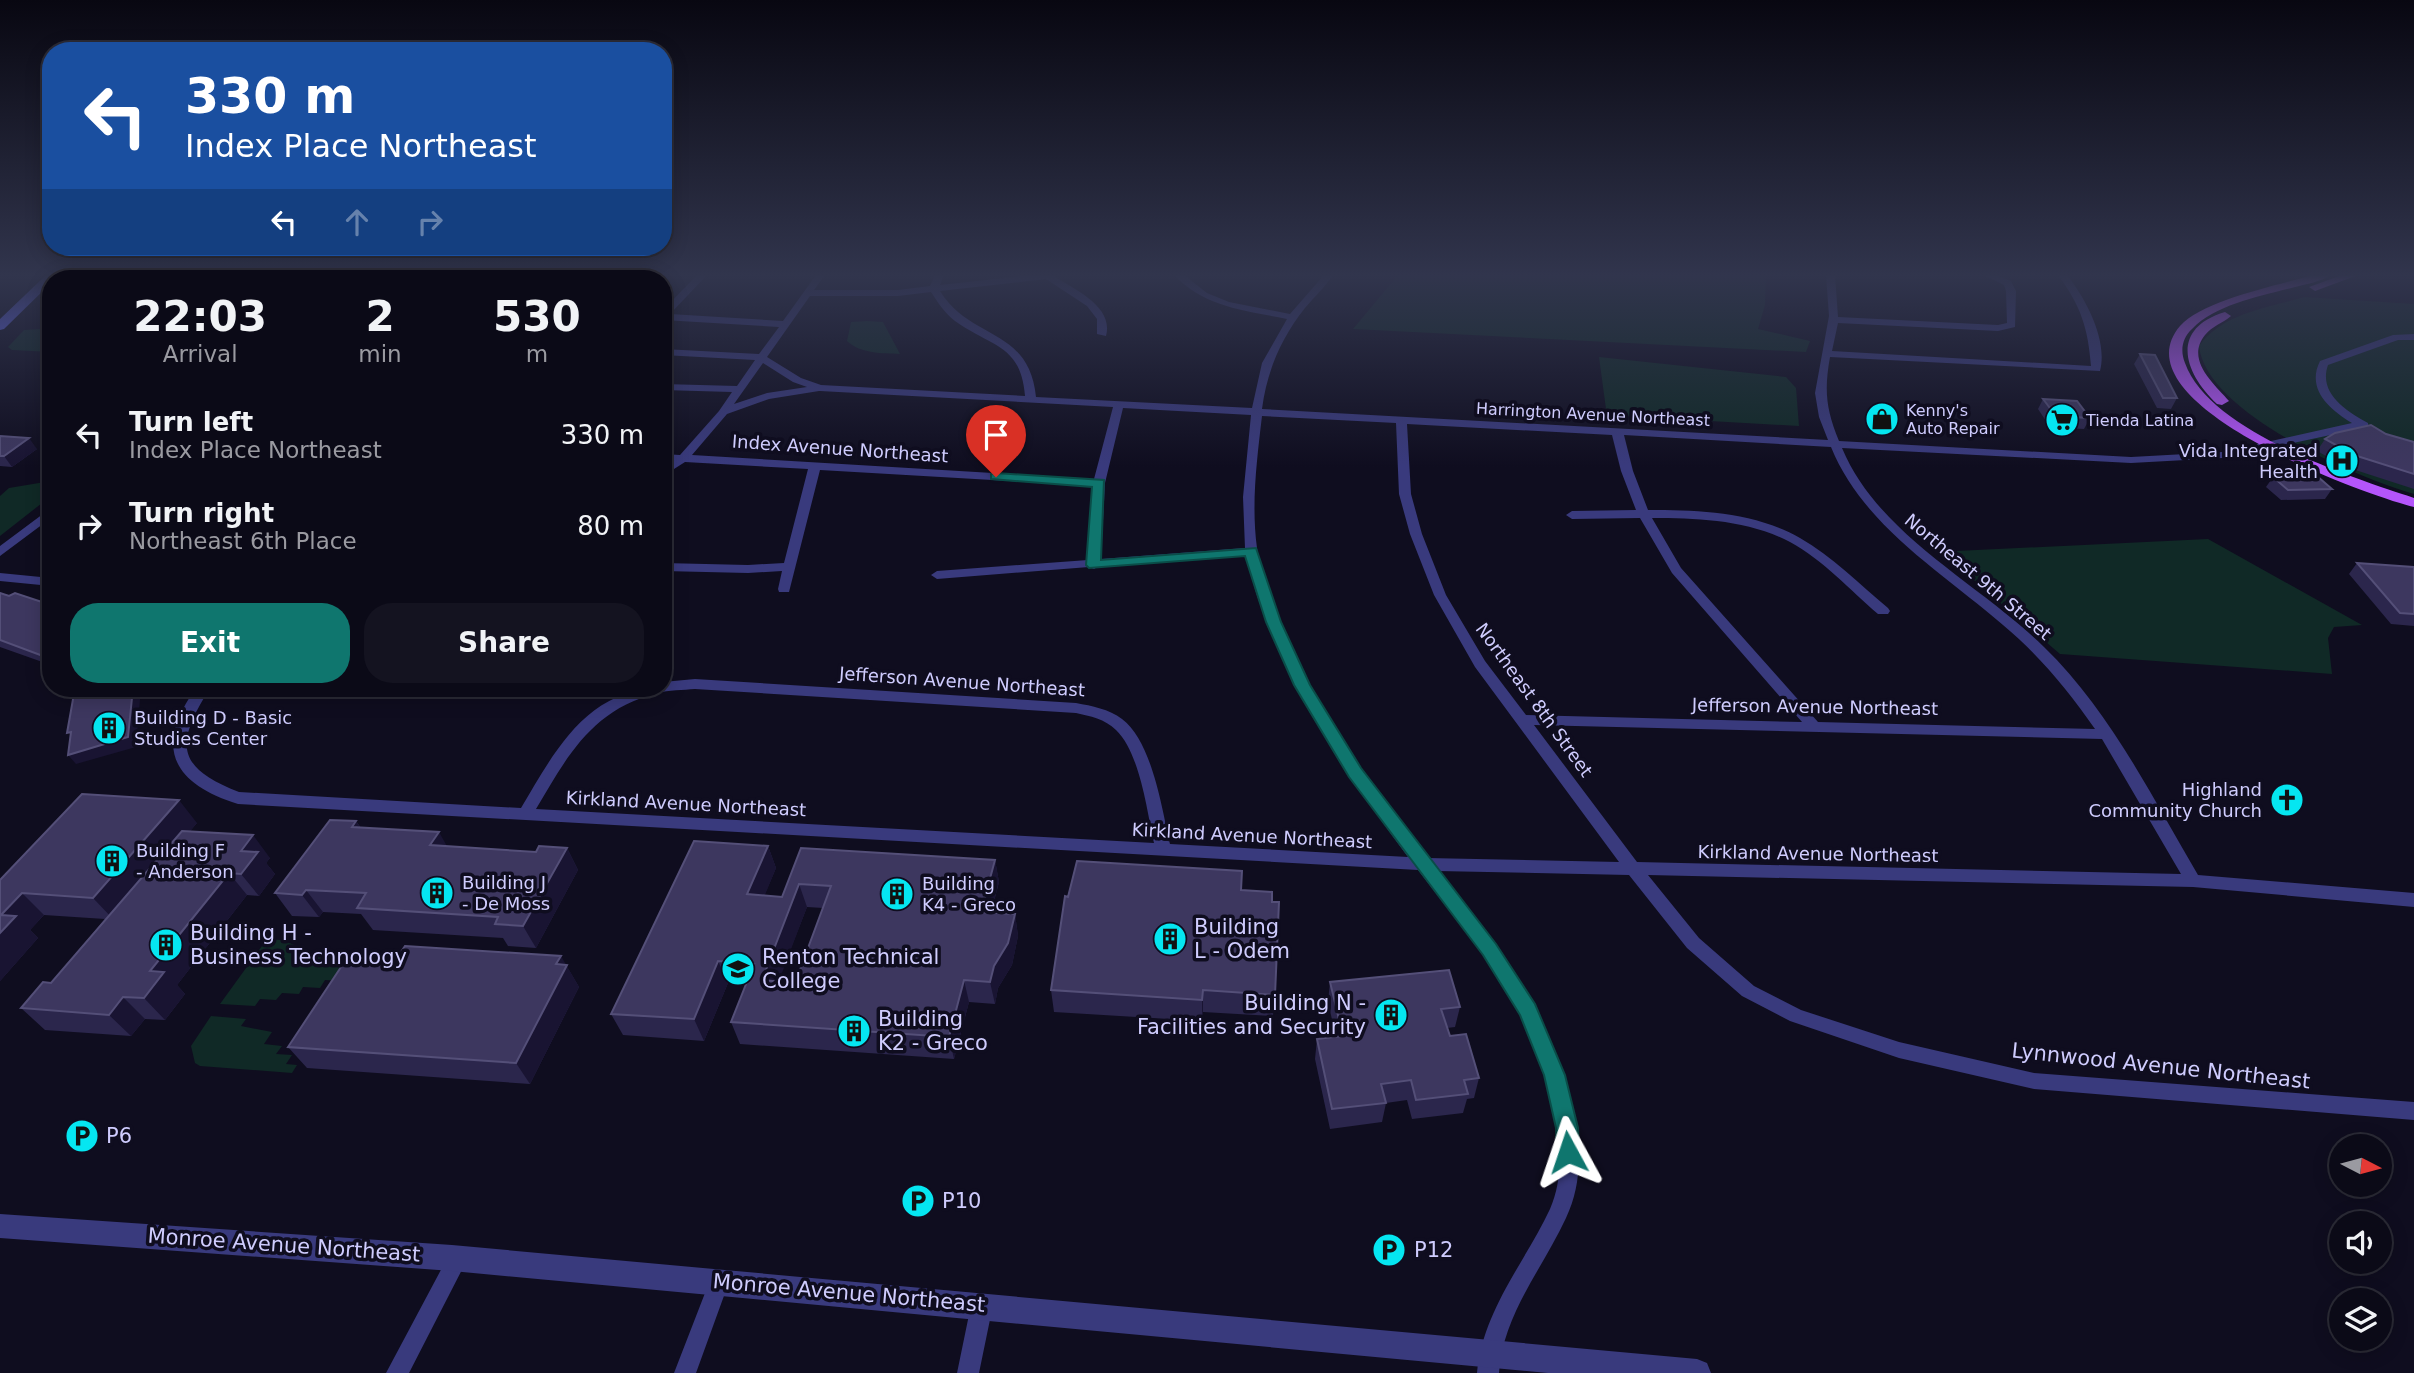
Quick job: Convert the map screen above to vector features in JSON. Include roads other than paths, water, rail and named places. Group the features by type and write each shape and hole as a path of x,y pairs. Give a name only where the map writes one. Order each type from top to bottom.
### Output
{"main road":[{"path":"2177,339 2176,361 2196,394 2245,432 2339,477 2414,503"},
{"path":"2195,339 2191,353 2193,363 2205,386"},
{"path":"2176,361 2185,365 2197,381 2261,431 2272,444"}],"street":[{"path":"672,466 684,457 723,413 772,339"},
{"path":"994,339 1017,353 1032,380 1031,399"},
{"path":"1280,339 1263,378 1250,471 1251,551 1273,622 1302,685 1355,773 1490,950 1528,1010 1555,1075 1567,1128 1569,1185 1552,1230 1522,1276 1487,1364"},
{"name":"Northeast 9th Street","path":"1829,339 1821,396 1823,414 1833,443 1849,473 1870,503 1903,539 2014,626 2069,683 2106,734 2193,881"},
{"path":"1826,354 2096,369 2094,339"},
{"path":"2373,430 2341,410 2324,393 2319,382 2324,363 2392,339"},
{"path":"672,352 760,357"},
{"name":"Harrington Avenue Northeast","path":"760,357 797,380 820,388"},
{"path":"672,387 737,389"},
{"name":"Harrington Avenue Northeast","path":"723,413 767,396 820,388 2131,460 2222,455 2361,424"},
{"path":"1094,565 1099,483 1119,404"},
{"name":"Northeast 8th Street","path":"1401,419 1405,494 1416,534 1440,595 1480,664 1634,870"},
{"path":"1617,431 1627,471 1644,515 1675,570 1813,725"},
{"name":"Index Avenue Northeast","path":"672,457 1099,483"},
{"path":"783,589 815,466"},
{"path":"1572,515 1734,519 1776,530 1796,540 1816,555 1883,611"},
{"path":"0,552 42,519"},
{"path":"937,575 1251,551"},
{"path":"672,567 788,568"},
{"path":"0,577 42,581"},
{"name":"Jefferson Avenue Northeast","path":"672,686 695,684 1076,708 1100,712 1124,727 1144,768 1164,850"},
{"name":"Kirkland Avenue Northeast","path":"195,697 178,727 178,754 193,775 213,789 237,798 1423,864 2193,881 2414,900"},
{"path":"525,814 575,733 598,713 624,697"},
{"name":"Jefferson Avenue Northeast","path":"1522,720 2106,734"},
{"name":"Lynnwood Avenue Northeast","path":"1634,870 1693,943 1748,991 1796,1016 1899,1050 2034,1081 2414,1111"},
{"name":"Monroe Avenue Northeast","path":"0,1226 458,1258 982,1305 1487,1364 1696,1373"},
{"path":"397,1373 458,1258"},
{"path":"685,1373 719,1282"},
{"path":"968,1373 982,1305"}],"place":[{"name":"Kenny's Auto Repair","path":"1882,419"},
{"name":"Tienda Latina","path":"2062,420"},
{"name":"Vida Integrated Health","path":"2342,461"},
{"name":"Building D - Basic Studies Center","path":"109,728"},
{"name":"Highland Community Church","path":"2287,800"},
{"name":"Building F - Anderson","path":"112,861"},
{"name":"Building J - De Moss","path":"437,893"},
{"name":"Building K4 - Greco","path":"897,894"},
{"name":"Building L - Odem","path":"1170,939"},
{"name":"Building H - Business Technology","path":"166,945"},
{"name":"Renton Technical College","path":"738,969"},
{"name":"Building N - Facilities and Security","path":"1391,1015"},
{"name":"Building K2 - Greco","path":"854,1031"},
{"name":"P6","path":"82,1136"},
{"name":"P10","path":"918,1201"},
{"name":"P12","path":"1389,1250"}]}
